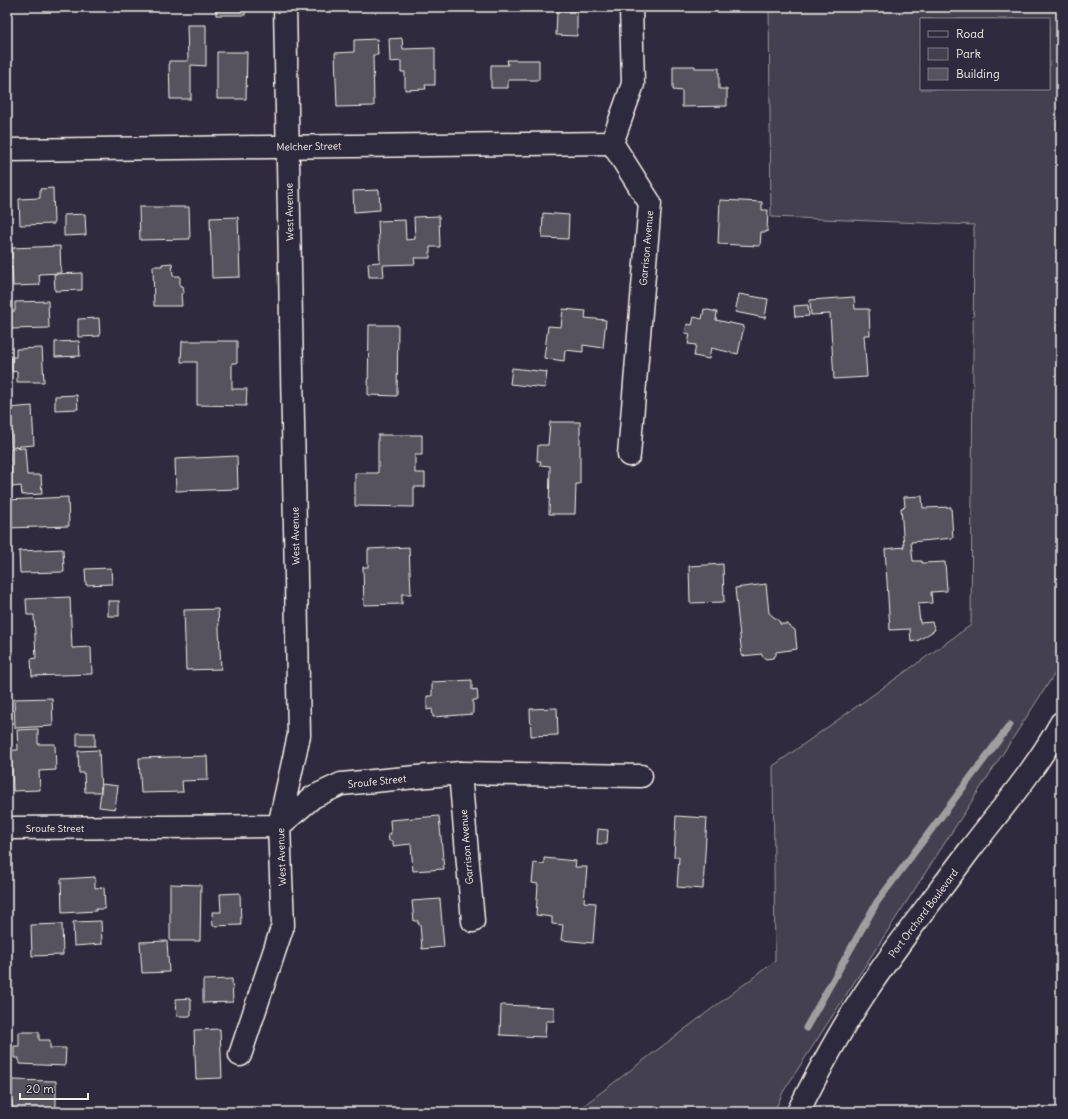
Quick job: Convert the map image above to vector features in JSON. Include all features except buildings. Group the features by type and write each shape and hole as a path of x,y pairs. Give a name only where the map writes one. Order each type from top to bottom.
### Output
{"street":[{"name":"West Avenue","path":"240,1055 284,925 280,826 299,735 285,7"},
{"path":"612,143 633,84 631,7"},
{"name":"Melcher Street","path":"7,150 612,143"},
{"name":"Garrison Avenue","path":"612,143 650,203 629,455"},
{"name":"Port Orchard Boulevard","path":"798,1112 833,1046 880,970 984,831 1034,768 1061,723"},
{"name":"Garrison Avenue","path":"460,773 473,921"},
{"name":"Sroufe Street","path":"7,828 280,826 313,796 341,784 460,773 641,776"}],"green space":[{"path":"769,7 1061,7 1061,664 783,1092 774,1112 575,1112 775,961 773,766 971,625 974,225 771,217"}],"waterway":[{"path":"806,1028 877,902 1010,725"}]}
